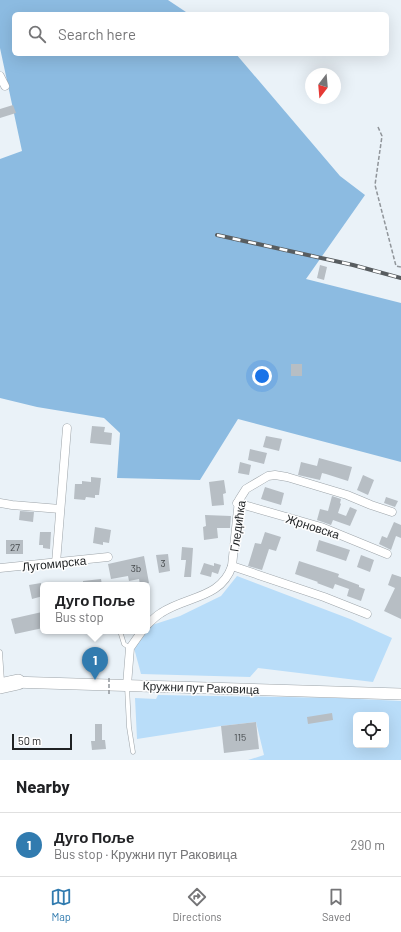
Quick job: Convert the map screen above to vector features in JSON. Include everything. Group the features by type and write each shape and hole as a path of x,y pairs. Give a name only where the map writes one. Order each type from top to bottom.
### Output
{"highway":[{"path":"1,683 18,682"}],"main road":[{"name":"Кружни пут Раковица","path":"18,682 401,694"}],"street":[{"path":"0,76 5,86"},
{"path":"56,563 68,428"},
{"name":"Гледићка","path":"150,622 163,611 206,594 227,578 232,566 237,503 240,496 246,489 264,477 275,475 347,495 392,512"},
{"path":"0,503 60,509"},
{"name":"Жрновска","path":"237,503 321,527 387,554"},
{"name":"Лугомирска","path":"0,568 108,557"},
{"path":"232,566 295,586 367,614"},
{"path":"127,685 130,648 140,634"}],"lane":[{"path":"121,634 124,644 130,648"},
{"path":"0,652 1,683"},
{"path":"127,685 133,752"}],"path":[{"path":"378,127 382,136 375,186 396,266 401,267"},
{"path":"109,678 109,694"}],"shaded area":[{"path":"0,0 168,0 186,12 12,12 12,56 238,56 340,176 365,195 306,279 401,303 401,462 238,419 200,480 117,478 120,433 104,418 37,407 0,398 0,159 22,151 0,48"},
{"path":"237,576 350,619 392,638 373,682 258,668 250,677 141,674 134,648 145,634 150,634 150,628 152,625 180,616 221,596"},
{"path":"158,695 338,698 401,701 401,760 248,760 264,755 256,722 137,739 135,698 156,699"}],"building":[{"path":"13,105 16,113 0,118 0,109"},
{"path":"320,265 327,267 324,280 317,278"},
{"path":"291,364 302,364 302,376 291,376"},
{"path":"92,426 105,427 104,432 112,433 111,445 90,443"},
{"path":"266,436 282,439 279,451 263,447"},
{"path":"250,449 267,453 264,464 248,460"},
{"path":"319,458 352,467 348,481 322,473 320,480 298,475 301,462 317,466"},
{"path":"240,462 251,465 249,475 238,473"},
{"path":"363,475 374,480 368,495 357,490"},
{"path":"91,477 101,478 99,495 95,495 95,498 86,497 85,500 74,499 75,484 82,484 82,481 91,482"},
{"path":"224,480 226,493 223,494 224,505 212,506 209,482"},
{"path":"265,487 284,493 281,505 261,499"},
{"path":"332,496 341,499 338,513 346,516 350,507 357,510 350,526 333,520 331,525 317,520 320,509 328,511"},
{"path":"386,497 398,501 395,507 384,503"},
{"path":"20,511 34,512 33,522 19,520"},
{"path":"205,515 231,516 230,528 217,528 218,538 204,540 203,527 206,526"},
{"path":"394,522 401,525 401,538 396,536 391,550 379,544 382,536 387,538"},
{"path":"95,527 111,530 109,543 103,542 103,545 93,543"},
{"path":"40,532 51,532 50,549 43,548 43,545 39,545"},
{"path":"265,532 281,537 276,551 269,549 262,570 248,566 255,543 261,544"},
{"path":"6,540 23,540 23,554 6,554"},
{"path":"319,540 350,550 346,561 316,551"},
{"path":"182,547 193,548 191,577 184,577 186,560 181,560"},
{"path":"168,554 170,571 159,573 156,555"},
{"path":"361,555 374,560 370,572 357,567"},
{"path":"144,556 149,582 140,582 139,579 129,581 128,576 111,579 108,564"},
{"path":"299,561 339,574 338,577 359,585 359,587 365,589 361,601 347,596 349,589 335,584 333,589 295,574"},
{"path":"204,563 214,566 214,563 221,565 218,574 212,572 211,577 200,574"},
{"path":"392,574 401,577 401,619 384,611 395,588 388,585"},
{"path":"101,579 102,582 83,582"},
{"path":"40,583 40,597 32,599 29,585"},
{"path":"40,612 40,629 15,634 11,619"},
{"path":"332,713 333,720 308,724 307,717"},
{"path":"256,722 259,749 224,753 221,726"},
{"path":"95,724 102,724 102,740 105,740 106,749 92,750 91,741 95,741"}],"railway":[{"path":"217,235 353,265 401,278"}],"place":[{"name":"Дуго Поље","path":"95,680"}]}
